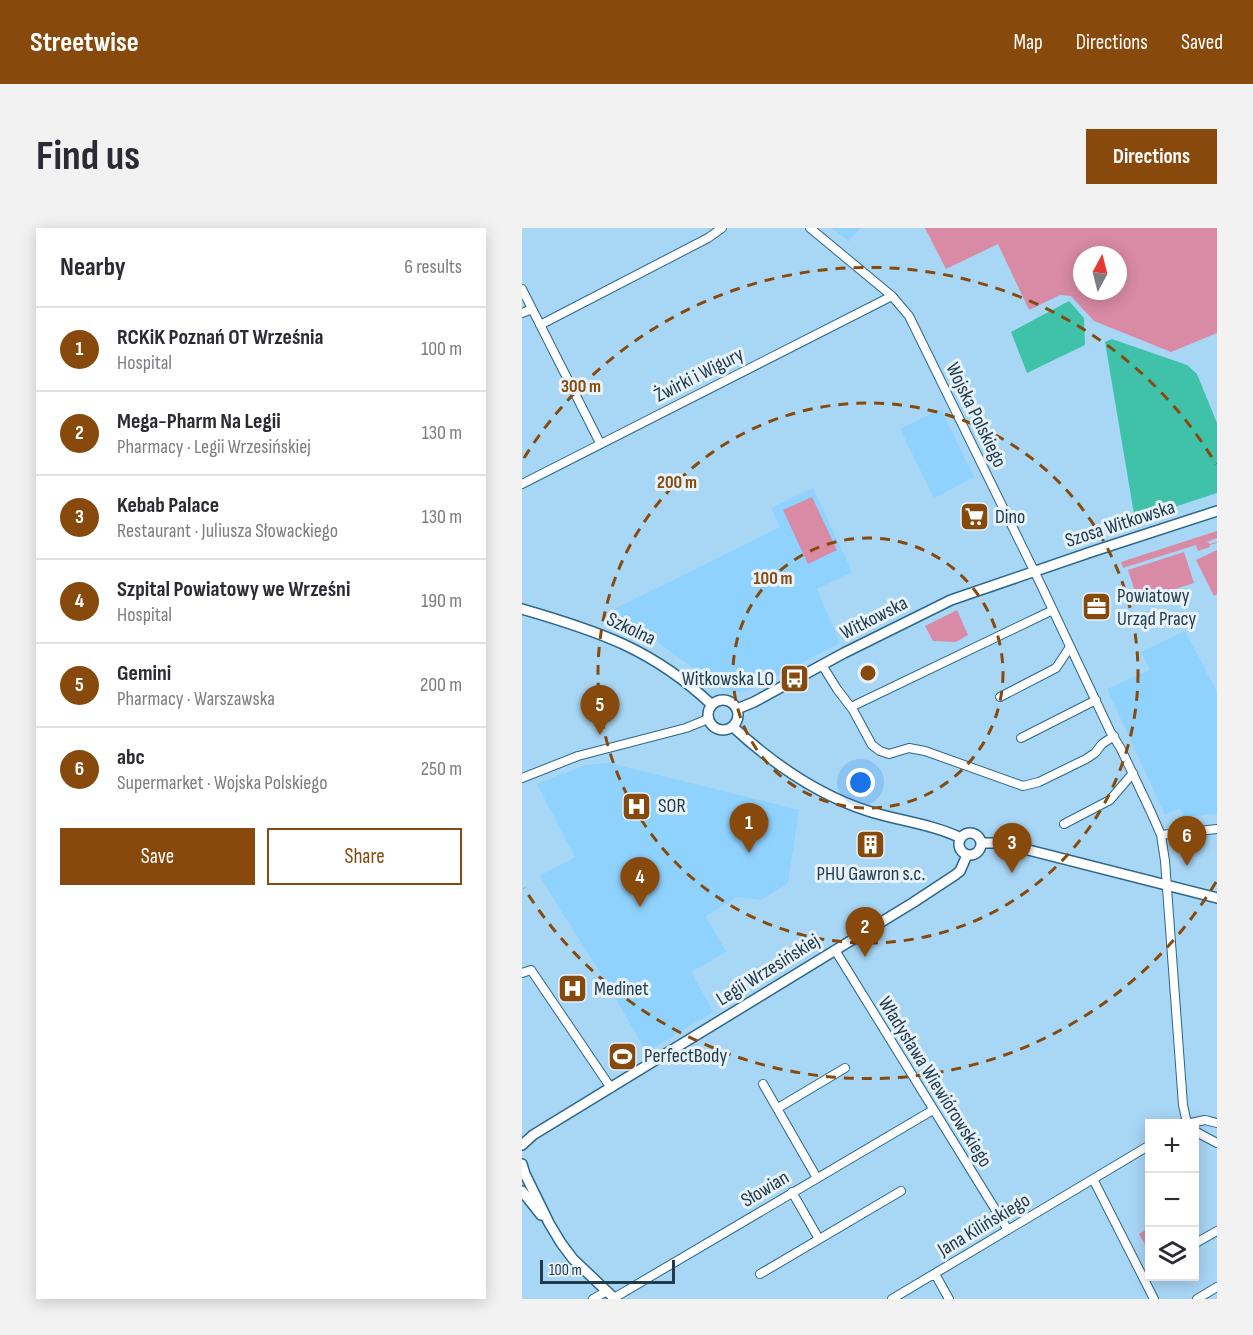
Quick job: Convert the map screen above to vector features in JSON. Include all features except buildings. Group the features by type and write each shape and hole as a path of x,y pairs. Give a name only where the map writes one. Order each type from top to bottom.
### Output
{"street":[{"path":"540,325 708,238 722,228"},
{"name":"Wojska Polskiego","path":"810,228 892,296 909,316 1133,773 1161,835 1185,1119"},
{"path":"522,290 600,443"},
{"name":"Żwirki i Wigury","path":"522,484 892,296"},
{"path":"522,313 532,309"},
{"name":"Szosa Witkowska","path":"1034,572 1217,511"},
{"name":"Witkowska","path":"737,710 951,600 1034,572"},
{"name":"Szkolna","path":"522,609 594,631 639,651 657,661 712,705"},
{"path":"851,707 1053,610"},
{"path":"1000,697 1056,668 1070,647"},
{"path":"822,665 851,707 872,745 889,754 909,748 925,751 1023,786 1039,782 1086,759 1114,736"},
{"path":"726,700 737,710 737,721 733,727 726,730 712,726 708,719 708,711 718,701 726,700"},
{"path":"1021,738 1096,700"},
{"path":"522,778 578,756 686,728 708,719"},
{"path":"733,727 803,780 845,803 884,816 930,826 961,838"},
{"path":"1064,824 1110,800 1133,773"},
{"path":"1161,835 1217,829"},
{"path":"973,833 979,837 981,843 981,847 974,855 963,854 959,848 959,841 966,834 973,833"},
{"path":"981,843 998,843 1217,898"},
{"name":"Legii Wrzesińskiej","path":"522,1145 533,1135 914,902 960,871 966,855"},
{"name":"Władysława Wiewiórowskiego","path":"835,950 1008,1230"},
{"path":"522,974 531,970 611,1088"},
{"path":"778,1108 845,1068"},
{"path":"764,1084 817,1178"},
{"name":"Słowian","path":"593,1299 612,1296 933,1110"},
{"path":"1199,1121 1217,1123"},
{"path":"1199,1133 1217,1143"},
{"name":"Jana Kilińskiego","path":"892,1299 1145,1147"},
{"path":"522,1164 549,1223"},
{"path":"1093,1179 1154,1299"},
{"path":"522,1191 549,1223 573,1258 612,1296"},
{"path":"760,1274 901,1191"},
{"path":"792,1192 819,1239"},
{"path":"1199,1241 1217,1231"},
{"path":"935,1274 950,1299"},
{"path":"1197,1299 1217,1287"}],"shaded area":[{"path":"832,228 861,228 848,241"},
{"path":"925,228 1217,228 1217,333 1171,352 1094,321 1075,300 1127,300 1127,246 1073,246 1073,298 1060,295 1029,310 998,244 946,269"},
{"path":"1069,301 1084,318 1085,345 1027,373 1011,332"},
{"path":"1112,339 1187,365 1197,374 1217,423 1217,493 1135,520 1105,342"},
{"path":"941,409 974,477 934,498 900,429"},
{"path":"813,488 852,572 817,589 840,643 748,691 739,692 721,689 639,628 602,615 780,527 771,508"},
{"path":"812,497 837,550 808,564 783,510"},
{"path":"1217,531 1217,538 1204,543 1217,542 1210,547 1198,551 1196,545 1123,568 1121,562"},
{"path":"1217,550 1217,594 1214,596 1196,560"},
{"path":"1184,552 1194,583 1138,601 1128,570"},
{"path":"957,610 968,635 956,642 933,641 925,626"},
{"path":"1185,631 1217,692 1217,814 1184,817 1180,808 1165,815 1107,689 1150,670 1141,652"},
{"path":"610,763 799,810 788,883 761,900 737,897 706,916 726,952 691,972 713,1012 646,1052 610,988 539,876 575,857 537,784 585,765"},
{"path":"1145,1230 1145,1245 1139,1234"}],"place":[{"name":"Dino","path":"974,517"},
{"name":"Powiatowy Urząd Pracy","path":"1096,607"},
{"name":"Witkowska LO","path":"795,679"},
{"name":"Gemini","path":"600,735"},
{"name":"SOR","path":"637,806"},
{"name":"PHU Gawron s.c.","path":"871,844"},
{"name":"RCKiK Poznań OT Września","path":"749,853"},
{"name":"abc","path":"1187,866"},
{"name":"Kebab Palace","path":"1012,873"},
{"name":"Szpital Powiatowy we Wrześni","path":"640,907"},
{"name":"Mega-Pharm Na Legii","path":"865,957"},
{"name":"Medinet","path":"573,989"},
{"name":"PerfectBody","path":"623,1056"}]}
